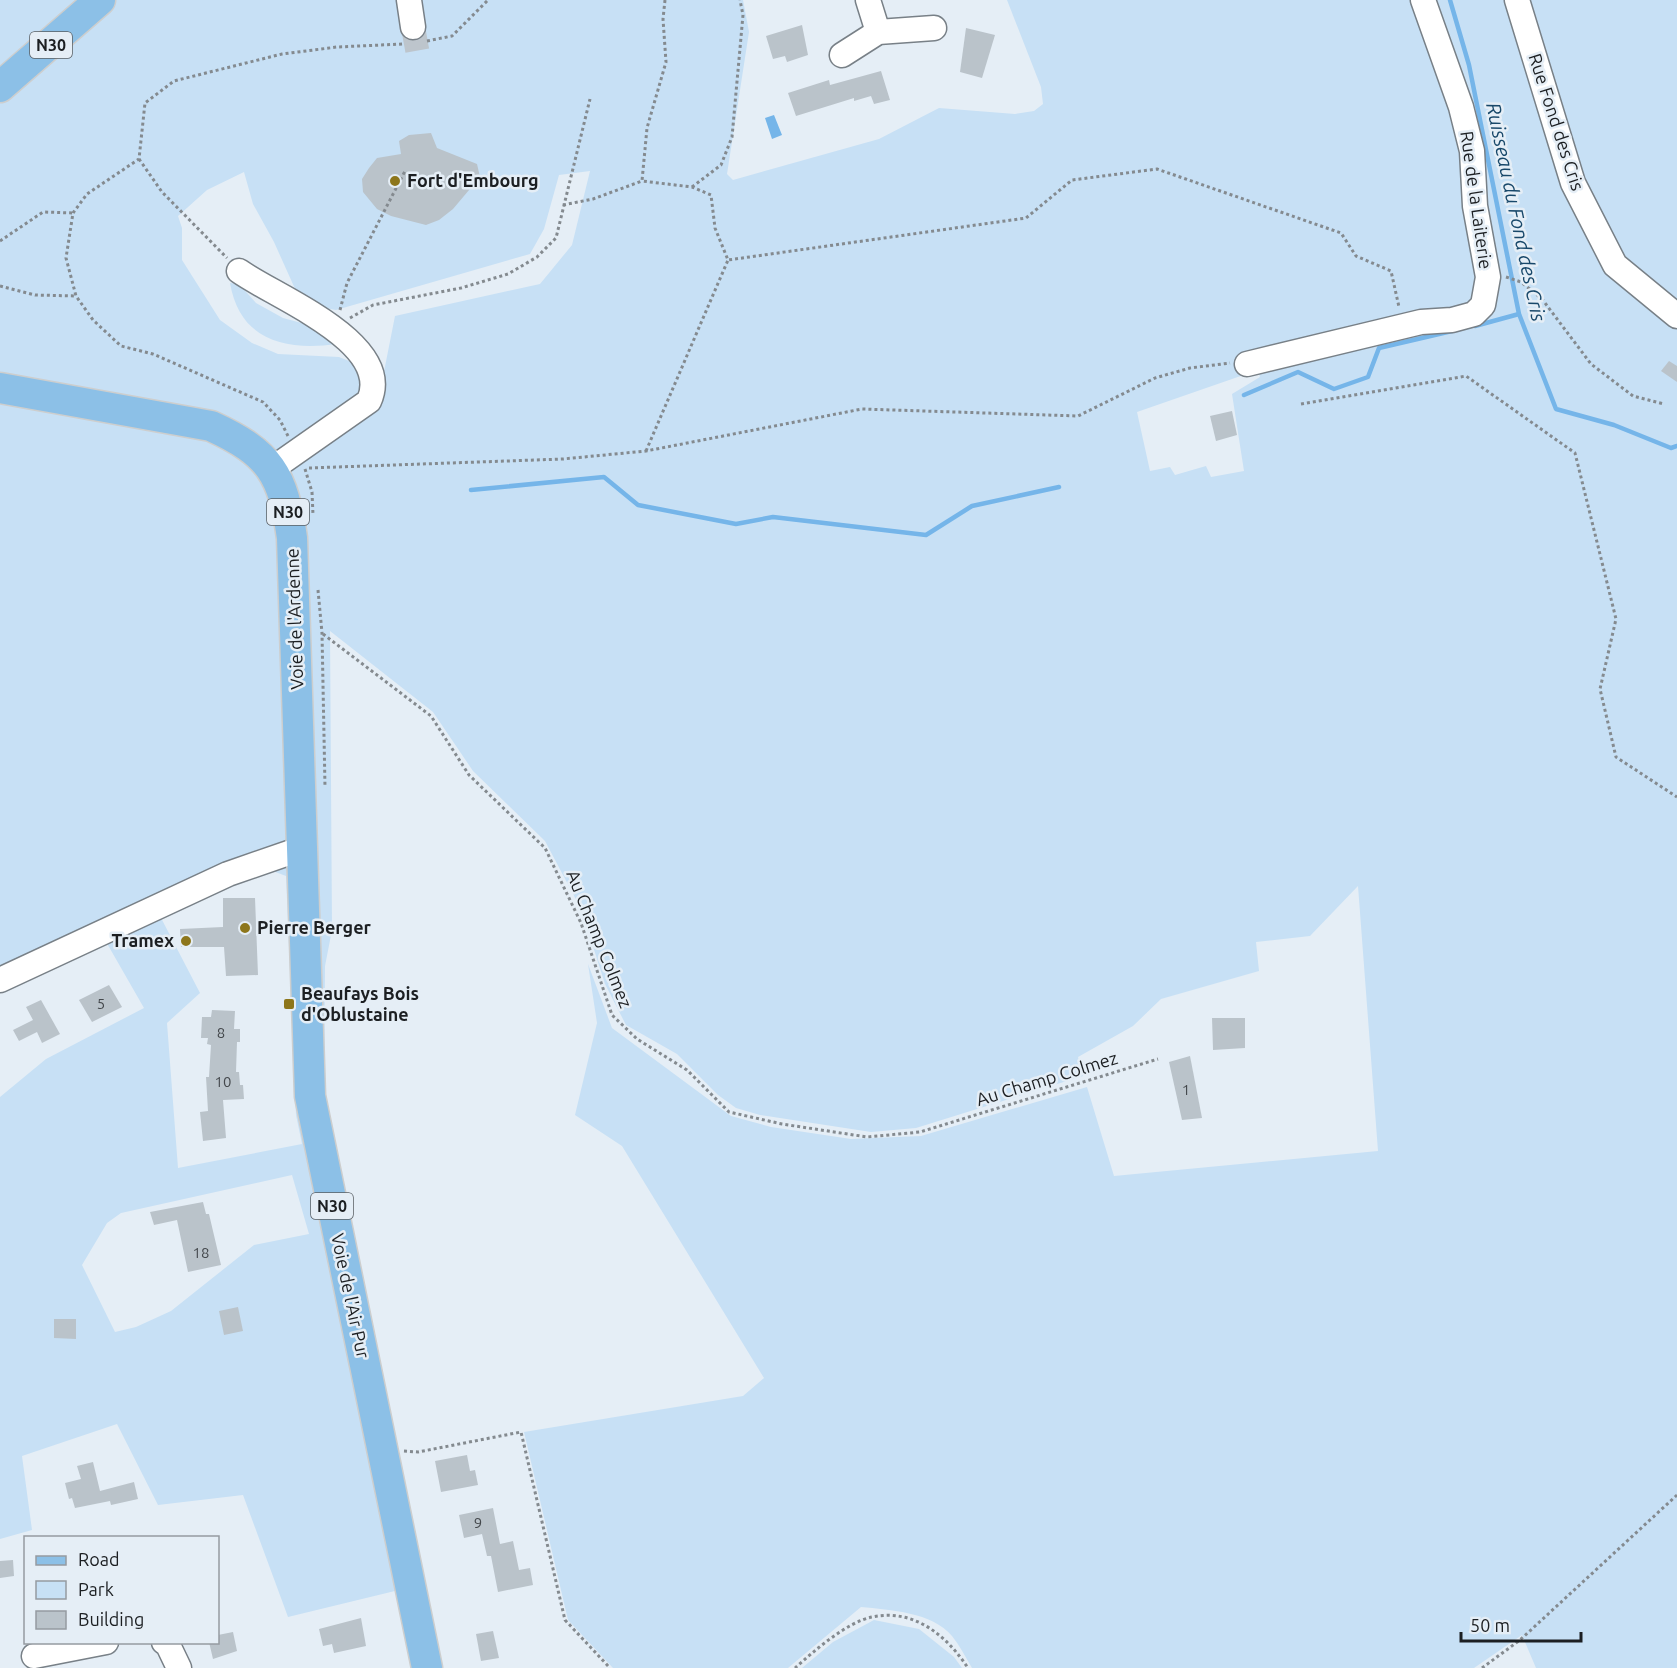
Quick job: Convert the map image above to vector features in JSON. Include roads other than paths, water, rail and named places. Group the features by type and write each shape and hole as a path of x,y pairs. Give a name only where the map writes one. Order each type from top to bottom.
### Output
{"main road":[{"name":"N30","path":"0,87 100,0"},
{"name":"Voie de l'Ardenne","path":"0,388 183,419 211,426 241,440 272,469 288,507 292,538 303,848"},
{"name":"Voie de l'Air Pur","path":"303,848 310,1096 314,1123 427,1668"}],"street":[{"path":"409,0 414,37"},
{"path":"868,0 878,32"},
{"name":"Rue de la Laiterie","path":"1247,364 1404,326 1452,320 1474,314 1483,305 1487,271 1475,206 1472,151 1461,107 1422,0"},
{"name":"Rue Fond des Cris","path":"1517,0 1573,183 1615,265 1677,316"},
{"path":"842,55 878,32 934,28"},
{"path":"239,271 264,288 335,326 362,355 374,374 375,388 369,401 272,469"},
{"path":"0,980 228,874 303,848"},
{"path":"34,1656 96,1644"},
{"path":"167,1644 179,1668"}],"water":[{"path":"774,115 782,135 772,139 765,118"}],"waterway":[{"name":"Ruisseau du Fond des Cris","path":"1450,0 1469,65 1519,314 1556,409 1614,425 1671,448 1677,446"},
{"path":"1475,326 1519,314"},
{"path":"1244,395 1298,372 1334,389 1368,377 1379,348 1452,331"},
{"path":"471,490 604,477 638,505 736,524 773,517 926,535 972,506 1059,487"}],"tunnel":[{"path":"413,27 419,60"}],"place":[{"name":"Fort d'Embourg","path":"395,181"},
{"name":"Pierre Berger","path":"245,928"},
{"name":"Tramex","path":"186,941"},
{"name":"Beaufays Bois d'Oblustaine","path":"289,1004"}]}
